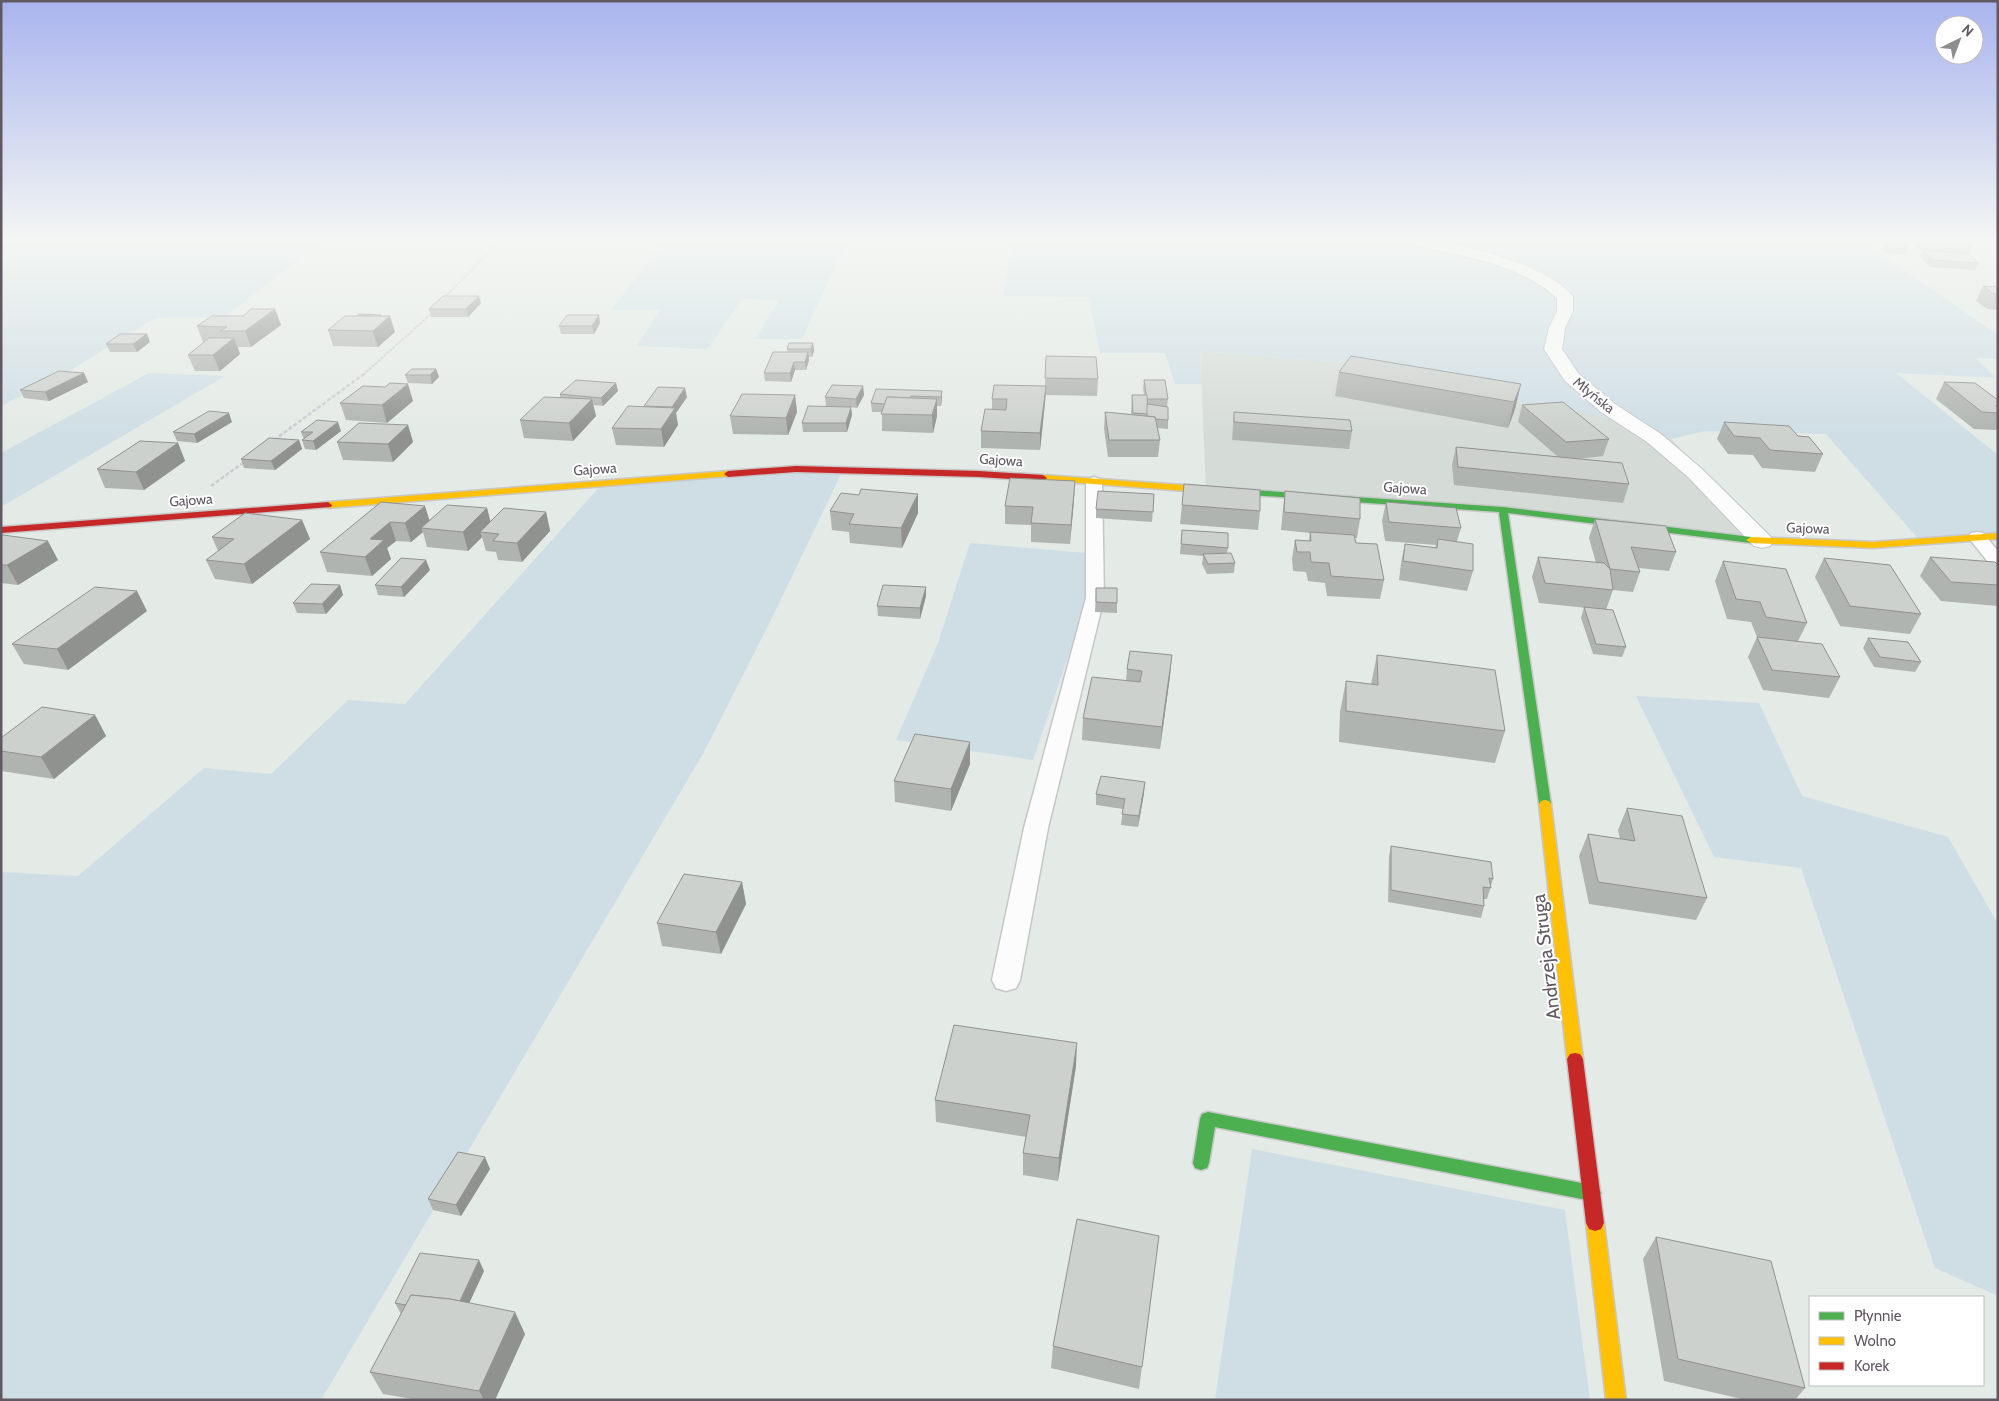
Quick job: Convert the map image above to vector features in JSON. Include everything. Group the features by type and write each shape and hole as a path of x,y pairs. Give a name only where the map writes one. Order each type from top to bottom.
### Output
{"street":[{"name":"Młyńska","path":"1565,305 1565,311 1557,328 1553,349 1571,377 1608,408 1654,438 1695,473 1762,541"},
{"name":"Gajowa","path":"1,530 796,469 979,474 1503,510 1762,541 1873,545 1998,536"},
{"name":"Andrzeja Struga","path":"1503,510 1540,762 1616,1400"},
{"path":"1201,1163 1208,1119 1592,1193"}],"lane":[{"path":"1006,980 1036,828 1095,598 1094,482"},
{"path":"1977,537 1998,563"}],"path":[{"path":"267,445 363,375 433,312"},
{"path":"168,517 244,462"}],"shaded area":[{"path":"1,305 239,305 224,317 155,318 58,378 1,406"},
{"path":"615,305 738,305 707,349 637,346 660,310 611,310"},
{"path":"776,305 817,305 802,339 755,339"},
{"path":"1091,305 1955,305 1998,335 1998,359 1976,358 1996,378 1896,373 1998,455 1998,535 1921,542 1826,434 1705,431 1671,439 1597,415 1389,380 1389,367 1200,351 1201,384 1175,384 1165,353 1100,353"},
{"path":"1200,351 1389,367 1597,415 1671,439 1712,481 1762,541 1503,510 1206,489"},
{"path":"149,373 225,376 1,507 1,453"},
{"path":"843,470 771,620 704,752 321,1400 1,1400 1,872 78,876 204,768 271,774 348,700 405,704 603,483"},
{"path":"970,543 1087,553 1088,598 1033,760 896,740 938,643"},
{"path":"1636,696 1759,703 1802,796 1948,837 1998,924 1998,1296 1935,1268 1801,868 1714,857"},
{"path":"1252,1149 1565,1210 1590,1400 1215,1400"}],"building":[{"path":"433,305 470,305 466,309 429,309"},
{"path":"251,309 275,309 245,331 220,331 227,327 197,326 212,316 243,316"},
{"path":"359,314 381,315 357,316"},
{"path":"567,315 599,315 592,326 559,326"},
{"path":"345,316 390,316 373,331 328,330"},
{"path":"120,334 147,334 133,344 106,344"},
{"path":"209,338 234,338 213,355 188,355"},
{"path":"789,343 813,343 811,349 787,349"},
{"path":"773,352 808,352 805,362 794,362 790,373 764,373"},
{"path":"1046,356 1096,357 1098,379 1045,378"},
{"path":"1351,356 1521,384 1514,402 1339,372"},
{"path":"412,369 436,369 430,375 405,375"},
{"path":"59,371 84,373 45,392 20,390"},
{"path":"576,380 616,383 601,398 560,394"},
{"path":"1144,380 1165,380 1168,399 1147,399"},
{"path":"1944,382 1975,383 1998,400 1998,406 1996,406 1998,407 1998,413 1982,412"},
{"path":"390,383 408,384 382,405 340,403 363,386 385,387"},
{"path":"832,385 863,386 856,399 825,397"},
{"path":"994,385 1046,386 1040,433 981,431 985,409 1006,410 1007,399 992,399"},
{"path":"658,387 685,388 672,407 644,406"},
{"path":"876,389 942,391 941,397 887,397 885,404 871,403"},
{"path":"742,394 795,395 786,418 730,416"},
{"path":"1132,395 1147,395 1148,414 1133,413"},
{"path":"544,397 592,399 569,423 520,420"},
{"path":"887,397 937,399 932,415 881,414"},
{"path":"1563,402 1609,439 1566,442 1522,405"},
{"path":"1147,404 1168,407 1168,420 1147,416"},
{"path":"628,406 675,408 661,429 612,428"},
{"path":"808,406 851,407 846,423 802,423"},
{"path":"209,411 229,413 194,434 173,432"},
{"path":"1105,412 1155,417 1160,440 1109,440"},
{"path":"1234,412 1350,420 1352,431 1234,422"},
{"path":"317,420 338,422 313,441 302,440 313,432 301,432"},
{"path":"1724,422 1789,426 1798,436 1809,437 1823,454 1770,450 1760,438 1734,436"},
{"path":"359,423 408,425 388,444 337,442"},
{"path":"269,438 299,440 271,461 241,459"},
{"path":"140,441 178,443 136,472 97,469"},
{"path":"1456,447 1622,463 1629,484 1458,467"},
{"path":"1010,478 1075,481 1071,525 1031,523 1033,507 1005,506"},
{"path":"1184,484 1260,490 1260,511 1182,505"},
{"path":"861,489 918,494 901,528 849,524 854,514 830,511 841,493 859,495"},
{"path":"1098,491 1154,494 1153,512 1096,509"},
{"path":"1285,491 1360,498 1360,519 1284,512"},
{"path":"381,502 425,506 405,523 390,522 370,539 384,540 365,557 320,552"},
{"path":"1386,502 1456,508 1461,528 1389,522"},
{"path":"447,505 487,508 463,532 421,528"},
{"path":"504,508 546,512 517,543 493,541 499,534 480,532"},
{"path":"245,513 302,520 244,564 206,560 234,539 212,537"},
{"path":"1595,519 1666,526 1676,552 1631,547 1640,572 1610,569"},
{"path":"1182,530 1228,533 1228,548 1181,544"},
{"path":"1310,532 1354,535 1356,543 1377,544 1384,580 1331,576 1329,563 1311,562 1310,552 1297,552 1295,540 1311,541"},
{"path":"1,536 48,541 7,565 1,565"},
{"path":"1438,539 1473,544 1473,571 1403,561 1405,544 1437,548"},
{"path":"1231,553 1235,563 1208,564 1203,554"},
{"path":"1538,557 1604,563 1610,569 1613,590 1545,583"},
{"path":"1930,557 1995,562 1998,565 1998,585 1951,582"},
{"path":"401,558 426,560 401,587 375,585"},
{"path":"1824,558 1890,565 1921,614 1850,606"},
{"path":"1723,561 1786,569 1807,623 1766,617 1760,602 1736,599"},
{"path":"311,584 340,585 322,604 293,603"},
{"path":"883,585 926,587 920,608 877,606"},
{"path":"95,587 137,591 57,649 12,644"},
{"path":"1096,588 1117,588 1117,603 1096,602"},
{"path":"1584,607 1613,610 1626,647 1596,644"},
{"path":"1757,637 1822,644 1840,677 1772,670"},
{"path":"1868,638 1908,642 1921,662 1880,657"},
{"path":"1130,651 1172,655 1162,727 1083,718 1092,677 1140,682 1142,671 1127,669"},
{"path":"1377,655 1495,670 1505,731 1346,711 1346,681 1378,685"},
{"path":"42,707 95,715 41,757 1,751 1,738"},
{"path":"915,734 970,742 951,789 894,781"},
{"path":"1101,776 1145,782 1139,816 1122,814 1125,799 1096,794"},
{"path":"1627,808 1682,816 1707,898 1598,882 1588,834 1635,841"},
{"path":"1391,846 1491,862 1493,879 1489,878 1491,888 1483,887 1484,906 1391,890"},
{"path":"684,874 742,882 716,932 657,923"},
{"path":"954,1025 1077,1043 1059,1158 1023,1153 1030,1115 935,1100"},
{"path":"458,1152 485,1157 456,1205 428,1199"},
{"path":"1077,1219 1159,1236 1142,1367 1053,1346"},
{"path":"1656,1237 1771,1261 1805,1388 1678,1359"},
{"path":"420,1253 479,1260 460,1301 411,1295 406,1305 395,1303"},
{"path":"411,1295 450,1299 515,1312 479,1391 370,1372"}],"traffic: fast":[{"path":"1253,493 1503,510 1751,540"},
{"path":"1503,510 1545,804"},
{"path":"1201,1163 1208,1119 1592,1193"}],"traffic: slow":[{"path":"328,505 728,474"},
{"path":"1043,478 1253,493"},
{"path":"1751,540 1873,545 1998,536"},
{"path":"1545,804 1575,1059"},
{"path":"1595,1223 1616,1400"}],"traffic: jam":[{"path":"728,474 796,469 979,474 1043,478"},
{"path":"1,530 328,505"},
{"path":"1575,1059 1595,1223"}]}
